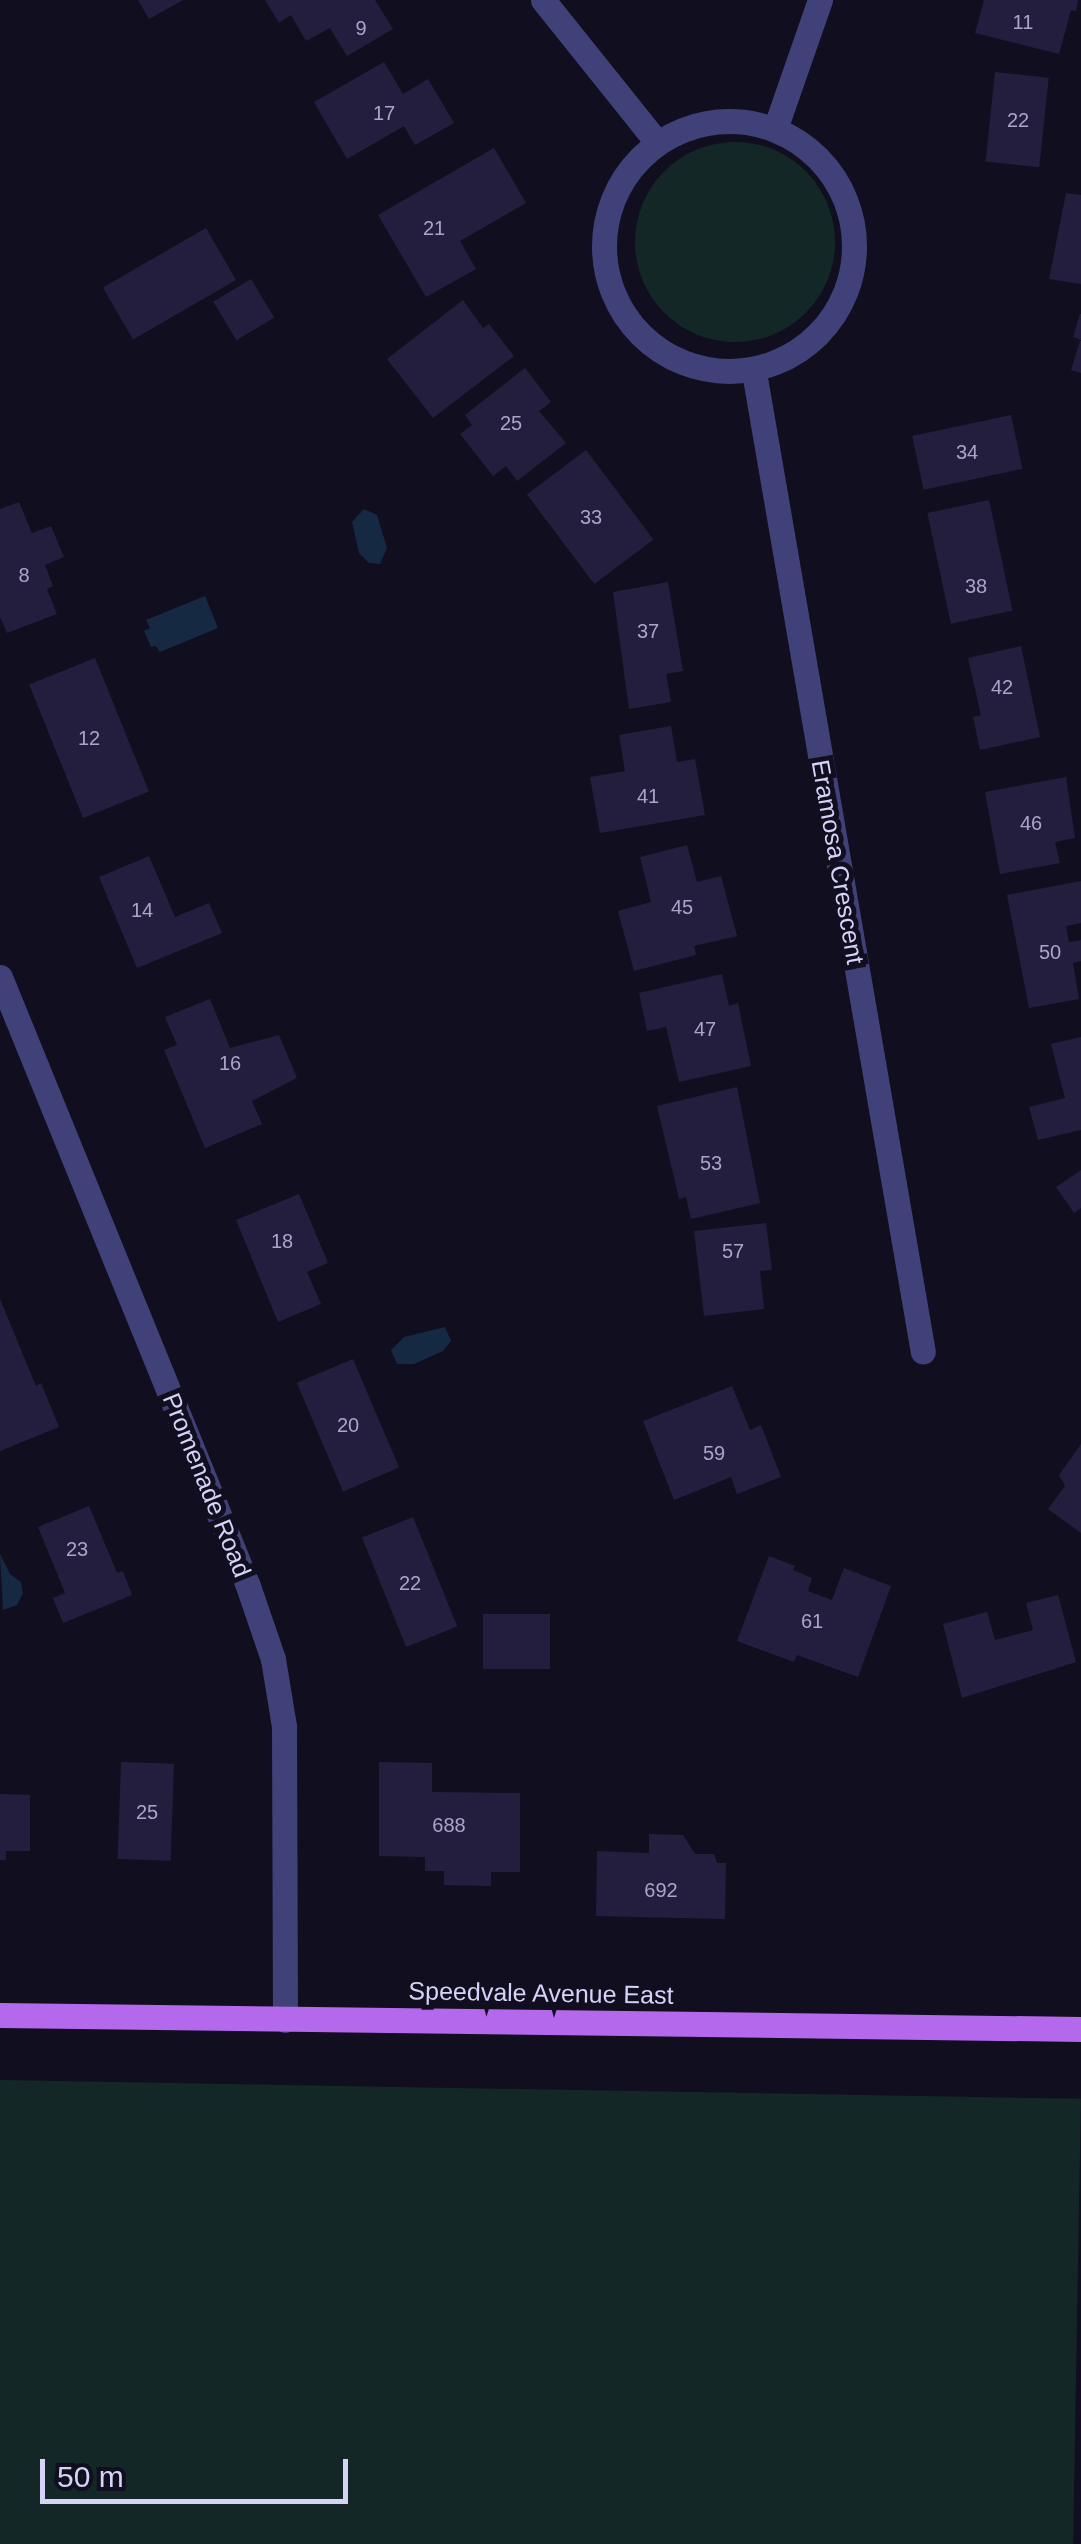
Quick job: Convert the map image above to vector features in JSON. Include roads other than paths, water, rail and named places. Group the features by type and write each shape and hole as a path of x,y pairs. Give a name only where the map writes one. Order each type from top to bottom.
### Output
{"main road":[{"name":"Speedvale Avenue East","path":"0,2015 1081,2029"}],"street":[{"path":"544,0 656,142"},
{"path":"774,128 820,0"},
{"path":"734,120 774,128 810,150 837,181 852,221 854,262 842,302 817,336 784,360 754,372 701,370 657,350 623,315 604,270 604,222 622,176 656,142 694,124 734,120"},
{"name":"Eramosa Crescent","path":"754,372 923,1352"},
{"name":"Promenade Road","path":"0,977 248,1586 273,1659 284,1726 285,2020"}],"water":[{"path":"364,509 377,515 387,548 380,564 369,563 359,553 352,522"},
{"path":"205,596 218,628 160,652 156,646 151,647 144,631 150,628 146,620"},
{"path":"445,1327 451,1341 443,1351 414,1364 397,1364 391,1350 404,1337"},
{"path":"0,1554 10,1574 21,1582 23,1593 17,1605 3,1610"}]}
